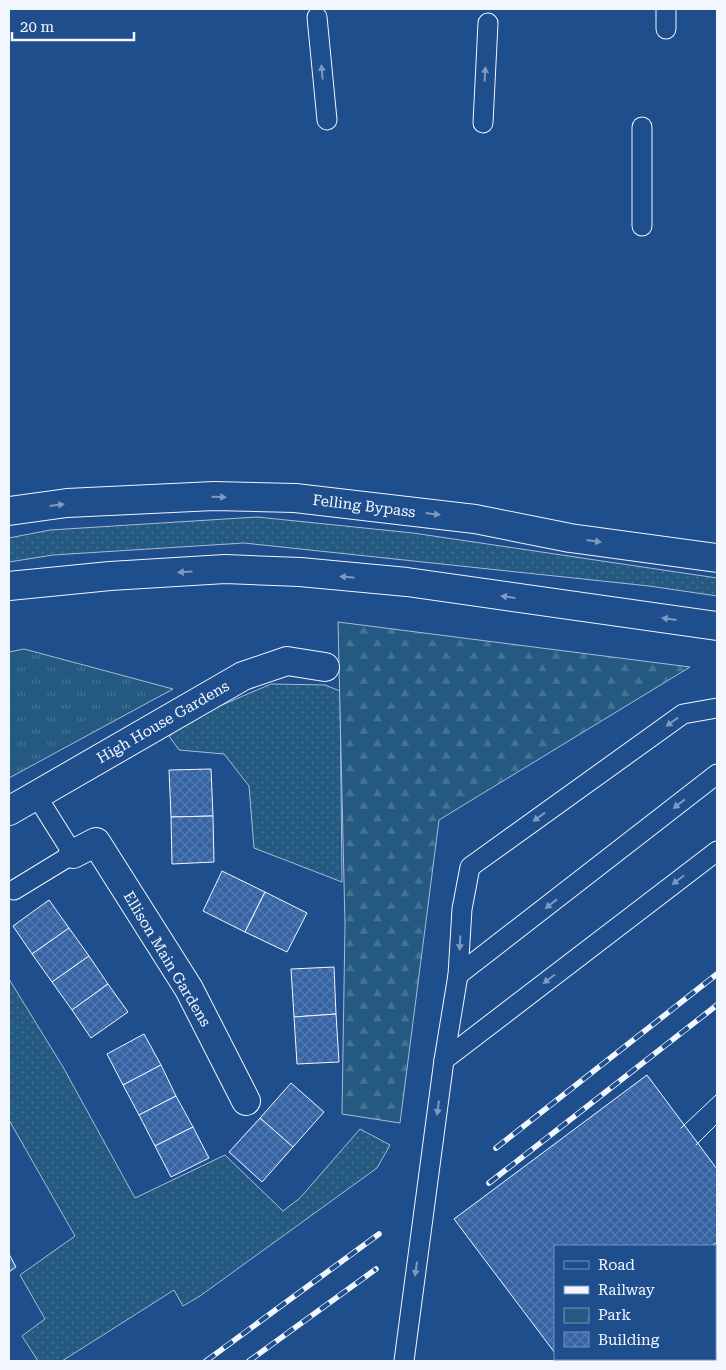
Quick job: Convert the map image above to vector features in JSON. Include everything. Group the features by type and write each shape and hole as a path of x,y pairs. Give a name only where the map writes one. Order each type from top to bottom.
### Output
{"main road":[{"name":"Felling Bypass","path":"9,510 67,503 204,497 295,498 475,519 570,538 717,558"},
{"path":"9,586 110,576 226,570 300,572 407,582 717,626"},
{"name":"High House Gardens","path":"9,811 243,676 287,660 325,668"},
{"name":"Ellison Main Gardens","path":"73,854 96,842 190,989 246,1101"}],"lane":[{"path":"666,9 666,29"},
{"path":"317,18 327,120"},
{"path":"483,123 488,23"},
{"path":"642,127 642,226"},
{"path":"407,1358 444,1060 458,975 462,909 470,867 683,714 717,708"},
{"path":"458,975 717,774"},
{"path":"14,890 73,854 36,795"},
{"path":"444,1060 717,851"}],"green space":[{"path":"257,517 413,533 717,578 717,596 649,586 244,543 53,555 9,562 9,538 50,530"},
{"path":"338,622 690,667 439,820 400,1123 342,1114 345,925"},
{"path":"24,649 173,689 9,778 9,652"},
{"path":"271,684 325,685 340,691 342,882 254,848 249,786 224,754 179,750 169,736 201,714"},
{"path":"9,979 63,1067 135,1198 225,1155 283,1211 300,1198 360,1129 390,1145 377,1168 200,1296 183,1306 174,1290 62,1361 38,1361 22,1336 45,1319 20,1275 75,1236 9,1120"}],"building":[{"path":"211,769 213,816 171,817 169,770"},
{"path":"213,816 214,862 172,864 171,817"},
{"path":"222,871 265,892 245,932 203,911"},
{"path":"265,892 307,913 287,952 245,932"},
{"path":"49,900 69,928 32,954 13,926"},
{"path":"69,928 89,956 52,982 32,954"},
{"path":"89,956 108,984 72,1010 52,982"},
{"path":"334,967 336,1014 294,1017 291,969"},
{"path":"108,984 128,1012 91,1038 72,1010"},
{"path":"336,1014 339,1062 297,1064 294,1017"},
{"path":"144,1034 161,1065 123,1085 107,1054"},
{"path":"161,1065 176,1096 139,1115 123,1085"},
{"path":"647,1075 717,1169 717,1242 713,1245 554,1245 554,1352 454,1219"},
{"path":"291,1083 324,1112 293,1147 260,1118"},
{"path":"176,1096 193,1127 155,1146 139,1115"},
{"path":"260,1118 293,1147 262,1182 229,1152"},
{"path":"193,1127 209,1158 171,1177 155,1146"},
{"path":"9,1254 16,1267 9,1272"}],"tram line":[{"path":"681,1128 717,1094"},
{"path":"696,1145 717,1124"}],"railway":[{"path":"496,1148 717,974"},
{"path":"489,1183 717,1005"},
{"path":"206,1361 379,1234"},
{"path":"249,1361 376,1269"}]}
